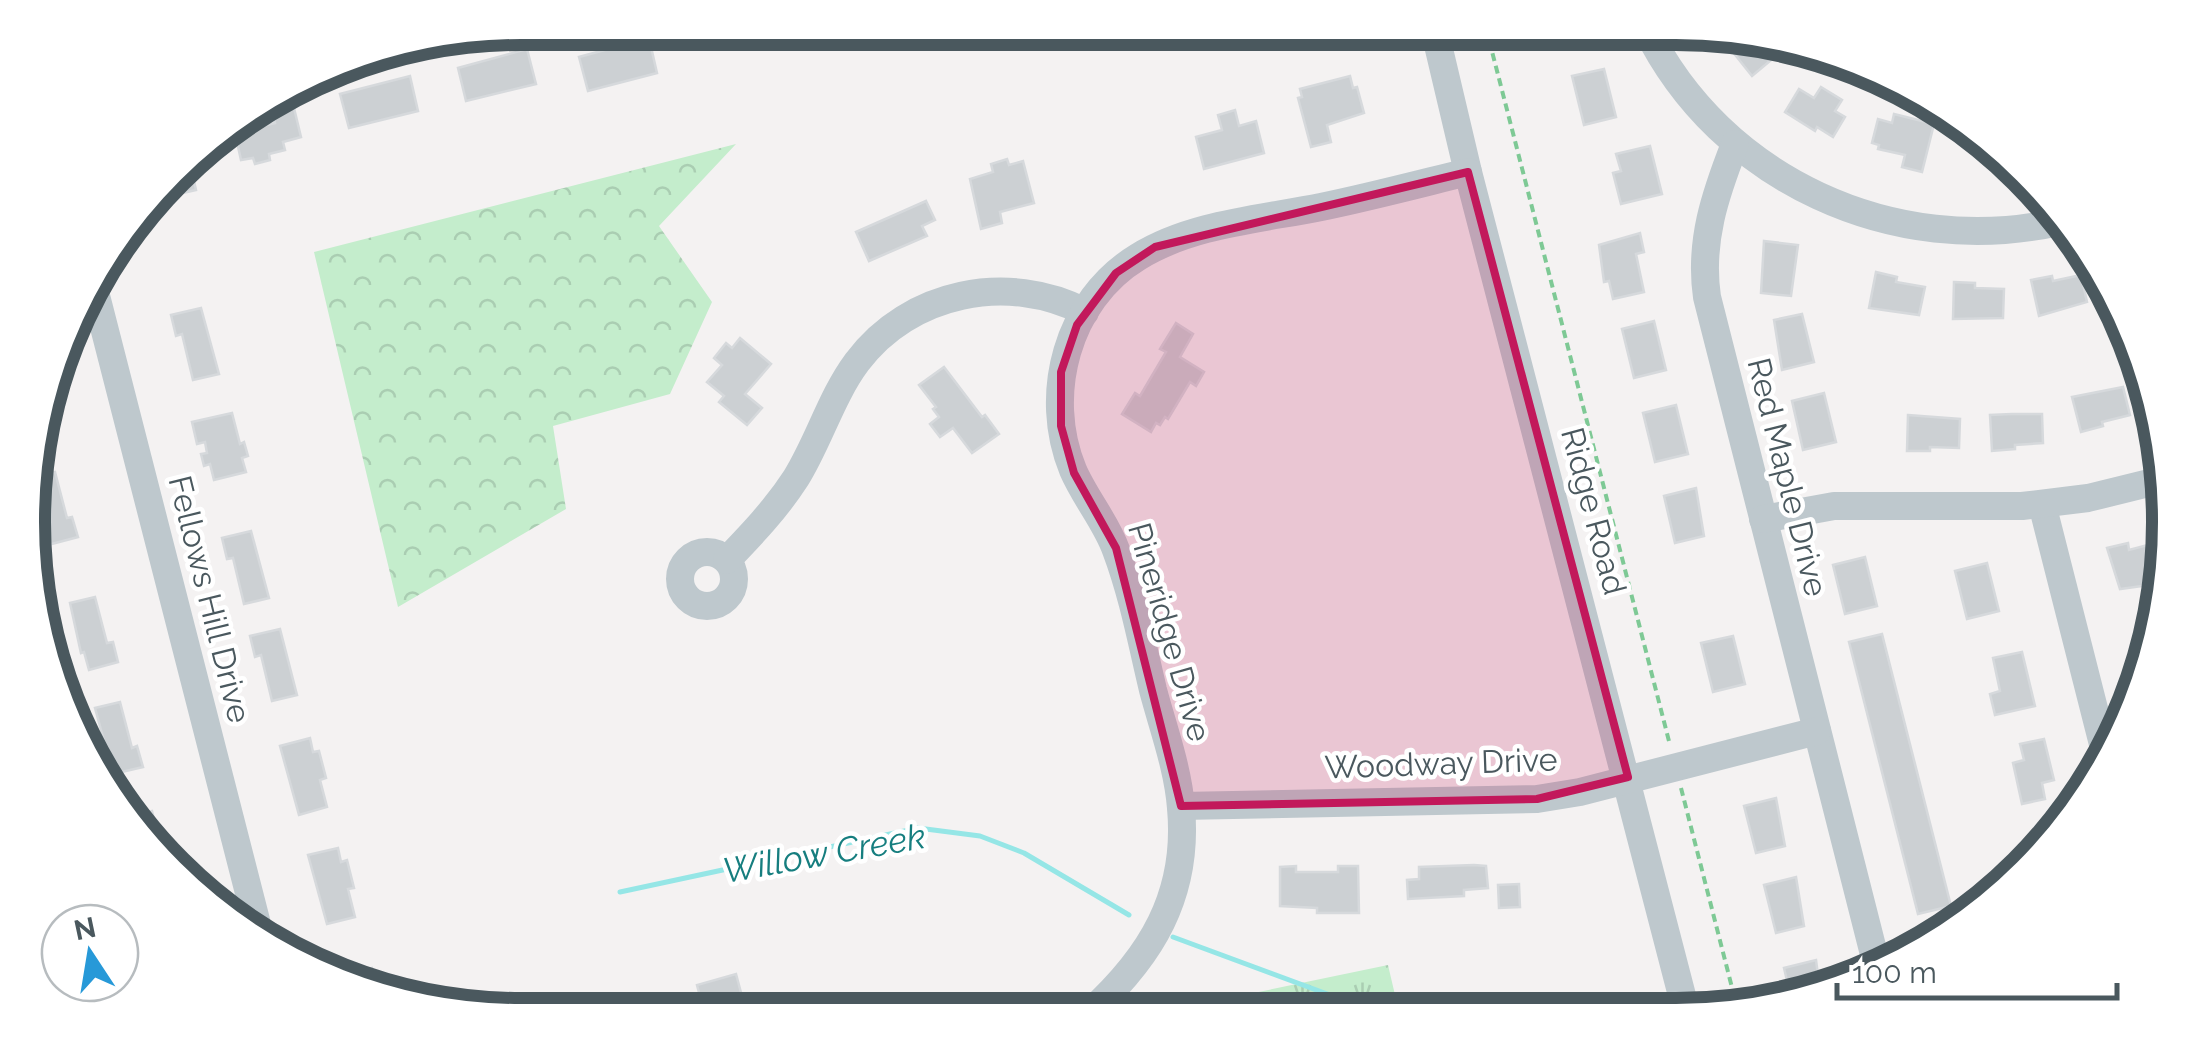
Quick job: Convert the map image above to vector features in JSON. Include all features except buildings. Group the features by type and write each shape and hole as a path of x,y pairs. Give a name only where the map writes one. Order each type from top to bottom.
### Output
{"street":[{"name":"Ridge Road","path":"1438,45 1682,998"},
{"path":"1656,45 1672,72 1735,144 1799,187 1877,218 1957,232 2048,224"},
{"name":"Red Maple Drive","path":"1735,144 1708,223 1704,272 1762,519 1874,955"},
{"name":"Pineridge Drive","path":"1106,998 1125,980 1155,939 1179,870 1181,806 1116,548 1074,473 1061,426 1062,372 1070,342 1085,312 1116,273 1155,248 1208,230 1330,206 1468,172"},
{"path":"726,560 766,519 796,478 856,363 897,324 942,301 994,290 1063,301 1085,312"},
{"name":"Fellows Hill Drive","path":"98,304 255,917"},
{"path":"1762,519 1834,506 2042,504 2088,498 2150,483"},
{"path":"2042,504 2101,736"},
{"name":"Woodway Drive","path":"1181,806 1537,799 1580,792 1816,731"}],"path":[{"path":"1490,45 1734,994"}],"highlighted area":[{"path":"1468,172 1628,777 1537,799 1181,806 1116,548 1074,473 1061,426 1061,372 1077,325 1116,273 1155,247"}],"green space":[{"path":"736,144 659,226 712,302 670,394 553,426 566,509 398,607 314,252"},
{"path":"1388,965 1396,998 1245,998 1244,995"}],"waterway":[{"name":"Willow Creek","path":"620,892 918,828 980,836 1024,853 1129,915"},
{"name":"Willow Creek","path":"1173,937 1338,998"}]}
